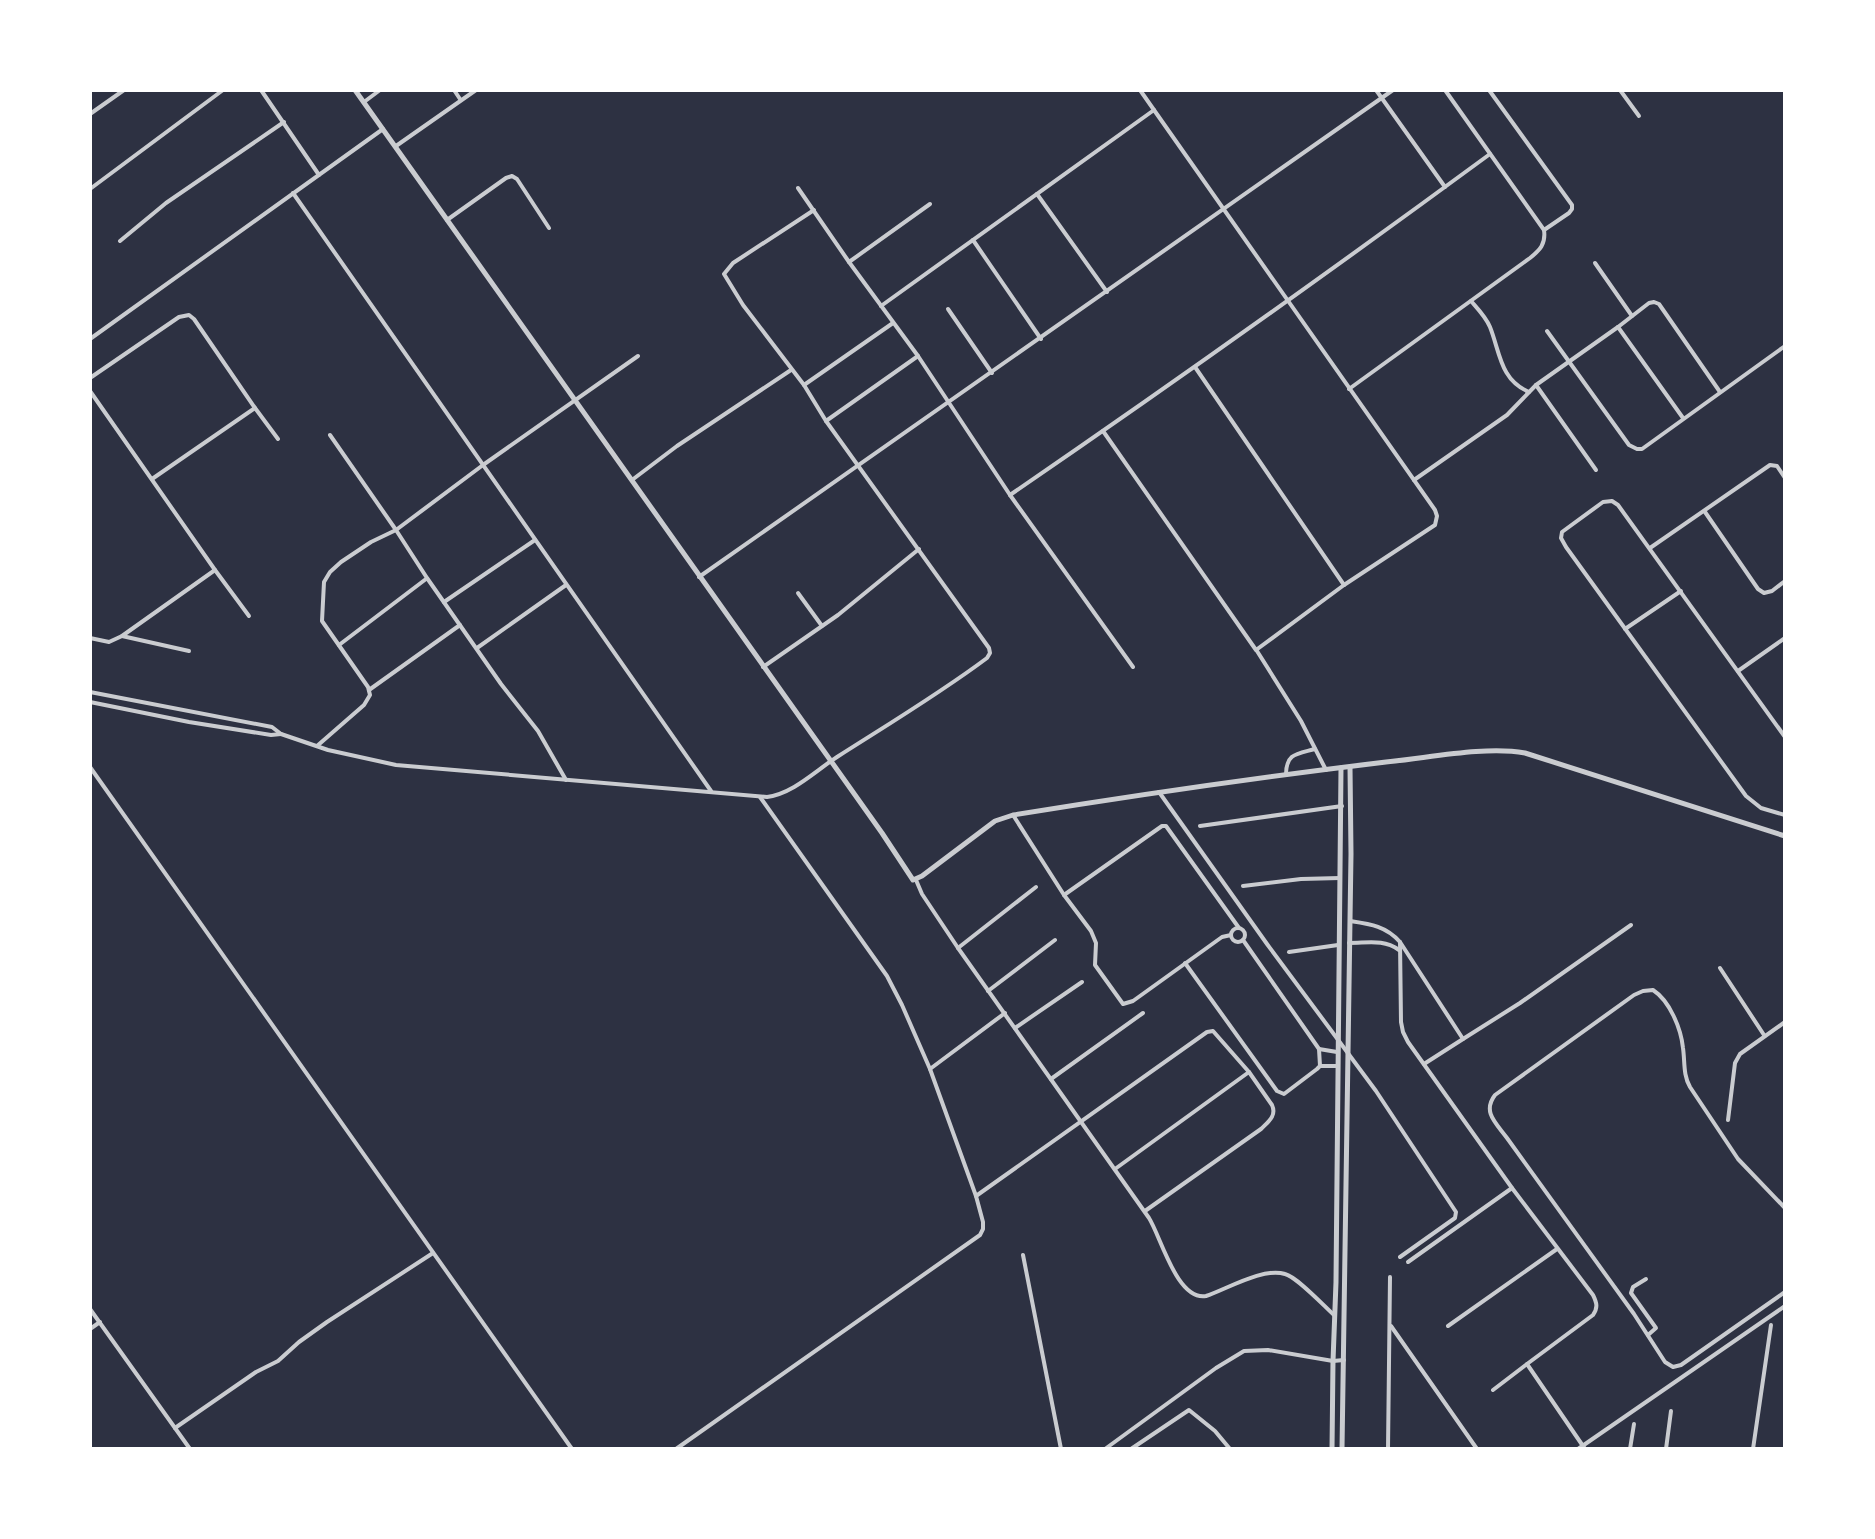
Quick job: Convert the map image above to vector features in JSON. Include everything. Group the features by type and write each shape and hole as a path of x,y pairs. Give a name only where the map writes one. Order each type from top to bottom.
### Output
{"street":[{"path":"90,114 124,90"},
{"path":"90,189 223,90"},
{"path":"261,90 319,175"},
{"path":"355,90 911,878 916,880 958,948 1145,1211 1170,1264 1192,1294 1198,1298 1254,1277 1282,1273 1296,1281 1335,1316"},
{"path":"364,102 380,90"},
{"path":"454,90 460,99"},
{"path":"396,146 476,90"},
{"path":"1140,90 1437,516 1435,525 1344,585 1256,650"},
{"path":"1376,90 1445,187"},
{"path":"699,577 1393,90"},
{"path":"1349,389 1541,249 1546,238 1544,230 1445,90"},
{"path":"1489,90 1572,205 1569,213 1544,230"},
{"path":"1620,90 1639,116"},
{"path":"881,306 1154,110"},
{"path":"120,241 166,203 284,122"},
{"path":"90,339 383,129"},
{"path":"1010,495 1195,367 1490,154"},
{"path":"447,220 512,176 522,185 549,228"},
{"path":"798,188 1133,667"},
{"path":"293,193 711,792"},
{"path":"1037,194 1107,292"},
{"path":"849,262 930,204"},
{"path":"90,692 272,727 281,734 317,746 396,765 760,797 776,796 787,791 961,678 987,658 990,653 986,644 826,421 804,385 743,305 724,274 733,263 814,210"},
{"path":"973,240 1041,339"},
{"path":"1595,263 1632,316"},
{"path":"1471,301 1489,324 1507,375 1516,385 1529,392"},
{"path":"1414,480 1507,415 1536,385 1649,303 1659,304 1720,392"},
{"path":"948,309 992,373"},
{"path":"90,378 179,317 189,315 278,439"},
{"path":"804,385 893,323"},
{"path":"1618,327 1683,418"},
{"path":"1547,331 1629,445 1637,449 1642,449 1785,346"},
{"path":"317,746 369,699 369,690 322,621 326,577 341,562 396,530 638,356"},
{"path":"826,421 918,356"},
{"path":"1195,367 1344,585"},
{"path":"632,480 677,446 792,370"},
{"path":"1536,385 1596,470"},
{"path":"90,391 249,616"},
{"path":"152,479 255,408"},
{"path":"1103,431 1256,650 1316,748 1326,770"},
{"path":"330,435 501,684 544,739 566,780"},
{"path":"1650,548 1770,465 1777,466 1785,478"},
{"path":"1785,737 1618,505 1612,501 1603,502 1562,532 1561,538 1566,547 1746,796 1761,808 1785,815"},
{"path":"1705,512 1758,589 1764,593 1772,591 1785,581"},
{"path":"444,602 535,539"},
{"path":"763,667 822,626 919,549"},
{"path":"90,638 109,642 122,636 215,570"},
{"path":"339,645 427,578"},
{"path":"477,648 566,585"},
{"path":"1625,629 1681,591"},
{"path":"798,593 822,626"},
{"path":"369,690 460,625"},
{"path":"122,636 189,651"},
{"path":"1738,671 1785,638"},
{"path":"97,703 98,694"},
{"path":"90,702 189,722 281,734"},
{"path":"1286,775 1286,764 1292,756 1316,748"},
{"path":"916,880 995,821 1013,815 1159,792 1498,749 1540,758 1785,836"},
{"path":"90,767 572,1449"},
{"path":"1342,1449 1350,767"},
{"path":"1332,1449 1341,768"},
{"path":"1159,792 1347,1052 1456,1212 1455,1218 1400,1257"},
{"path":"676,1449 980,1235 983,1229 976,1196 930,1069 902,1005 887,976 760,797"},
{"path":"1200,826 1342,806"},
{"path":"1013,815 1091,931 1096,943 1095,965 1123,1004 1133,1001 1222,937 1231,935"},
{"path":"1064,895 1166,826 1242,929 1245,934 1243,940"},
{"path":"1243,886 1340,878"},
{"path":"958,948 1036,887"},
{"path":"1350,921 1377,926 1393,934 1463,1039"},
{"path":"1424,1064 1520,1003 1631,925"},
{"path":"1231,935 1233,929 1239,928"},
{"path":"1231,935 1237,942 1243,940"},
{"path":"988,991 1055,940"},
{"path":"1243,940 1319,1049 1320,1066"},
{"path":"1349,943 1382,942 1399,950"},
{"path":"1400,942 1401,1022 1408,1042 1597,1303 1593,1315 1493,1390"},
{"path":"1289,952 1338,945"},
{"path":"1185,963 1280,1094 1286,1093 1320,1066 1337,1066"},
{"path":"1720,968 1764,1035"},
{"path":"1015,1028 1082,982"},
{"path":"1785,1208 1738,1159 1690,1087 1685,1076 1681,1038 1670,1010 1657,992 1643,991 1634,995 1495,1095 1489,1107 1490,1113 1665,1362 1677,1366 1785,1292"},
{"path":"930,1069 1005,1013"},
{"path":"1051,1079 1143,1013"},
{"path":"1728,1120 1735,1063 1740,1054 1785,1022"},
{"path":"976,1196 1207,1032 1213,1031 1249,1072 1274,1110 1270,1121 1145,1211"},
{"path":"1319,1049 1337,1052"},
{"path":"1115,1169 1249,1072"},
{"path":"1408,1262 1512,1188"},
{"path":"1448,1326 1557,1249"},
{"path":"175,1428 433,1253"},
{"path":"1023,1255 1061,1449"},
{"path":"1388,1449 1390,1277"},
{"path":"1646,1279 1633,1287 1631,1293 1656,1328 1648,1335"},
{"path":"1527,1364 1582,1448 1785,1306"},
{"path":"90,1309 190,1449"},
{"path":"90,1329 100,1322"},
{"path":"1390,1324 1477,1449"},
{"path":"1753,1449 1771,1325"},
{"path":"1105,1449 1244,1351 1268,1350 1333,1361 1344,1360"},
{"path":"1131,1449 1189,1410 1215,1431 1230,1449"},
{"path":"1666,1449 1671,1411"},
{"path":"1630,1449 1634,1424"}]}
